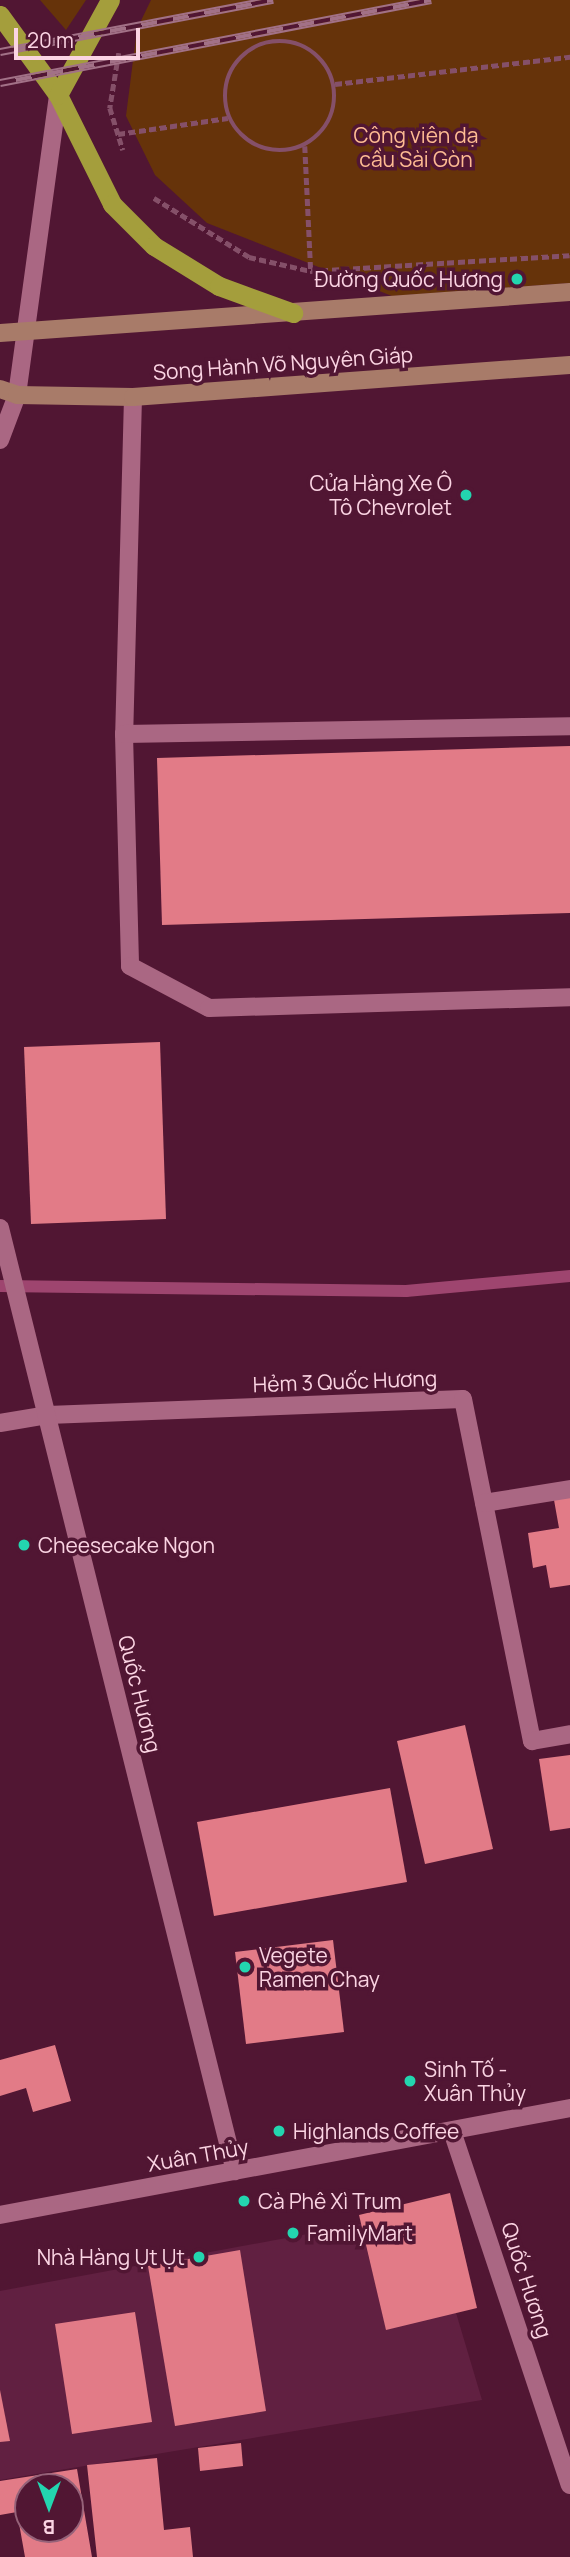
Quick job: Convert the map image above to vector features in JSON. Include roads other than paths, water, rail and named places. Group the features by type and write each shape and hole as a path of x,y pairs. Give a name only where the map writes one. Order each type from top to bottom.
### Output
{"highway":[{"path":"58,95 110,0"},
{"path":"0,15 58,95 112,204 154,246 219,286 293,313"}],"main road":[{"path":"0,333 25,329 293,313 570,292"},
{"name":"Song Hành Võ Nguyên Giáp","path":"8,392 133,397 570,365"}],"street":[{"path":"0,440 8,392 25,329 58,95"},
{"path":"133,397 124,734 130,966 209,1008 570,997"},
{"path":"124,734 570,726"},
{"name":"Quốc Hương","path":"0,1228 235,2171"},
{"name":"Hẻm 3 Quốc Hương","path":"48,1415 463,1399 533,1741 570,1734"},
{"path":"0,1423 48,1415"},
{"path":"484,1503 570,1489"},
{"name":"Xuân Thủy","path":"0,2214 570,2108"},
{"name":"Quốc Hương","path":"453,2131 570,2484"}],"waterway":[{"path":"0,1286 406,1291 570,1276"}],"railway":[{"path":"0,52 273,0"},
{"path":"0,83 431,0"}],"place":[{"name":"Đường Quốc Hương","path":"517,279"},
{"name":"Cửa Hàng Xe Ô Tô Chevrolet","path":"466,495"},
{"name":"Cheesecake Ngon","path":"24,1545"},
{"name":"Vegete Ramen Chay","path":"245,1967"},
{"name":"Sinh Tố - Xuân Thủy","path":"410,2081"},
{"name":"Highlands Coffee","path":"279,2131"},
{"name":"Cà Phê Xì Trum","path":"244,2201"},
{"name":"FamilyMart","path":"293,2233"},
{"name":"Nhà Hàng Ụt Ụt","path":"199,2257"}],"park label":[{"name":"Công viên dạ cầu Sài Gòn","path":"416,147"}]}
